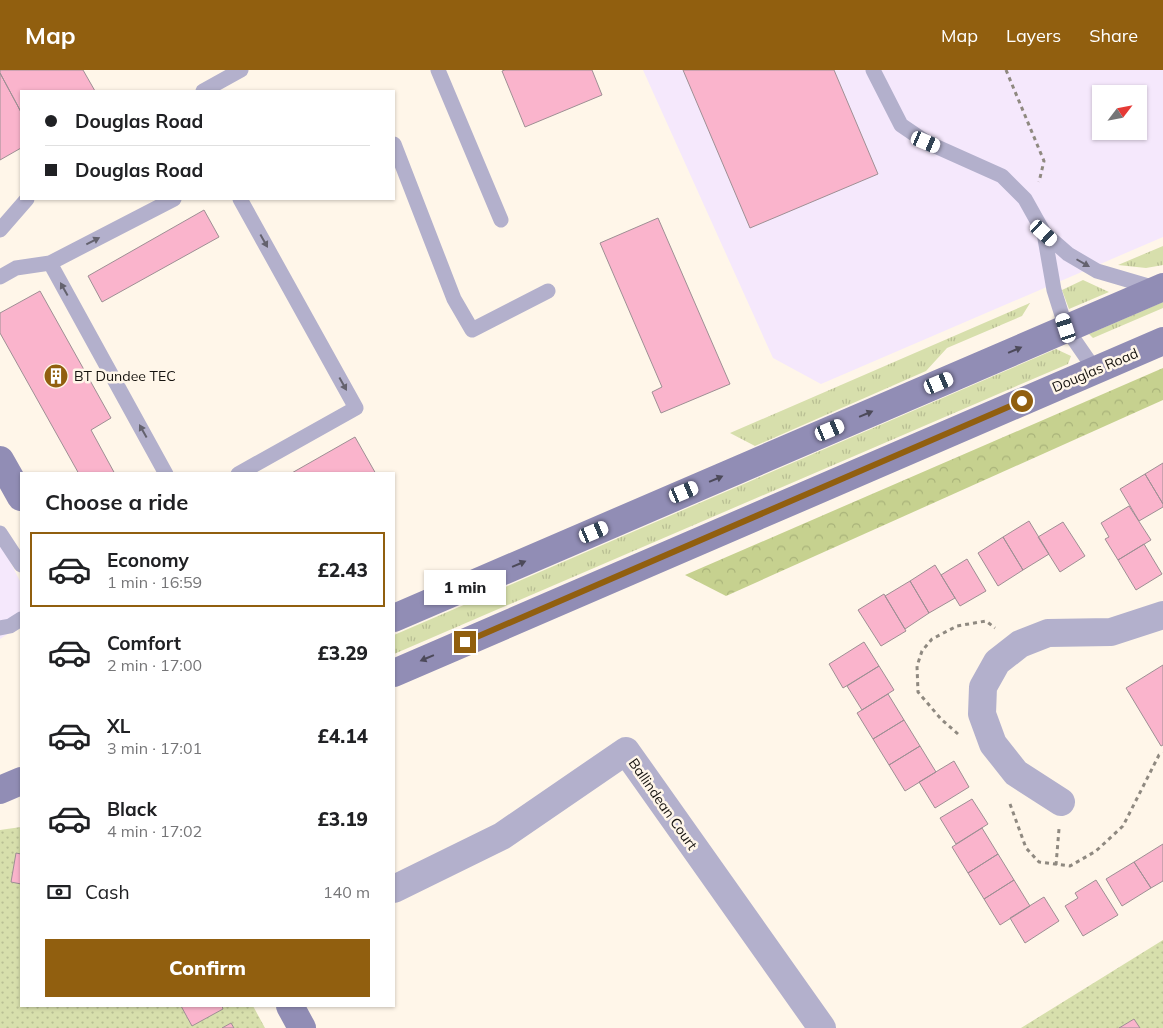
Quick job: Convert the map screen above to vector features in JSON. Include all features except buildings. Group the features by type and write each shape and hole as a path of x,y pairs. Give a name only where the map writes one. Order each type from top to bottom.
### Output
{"main road":[{"path":"395,618 1161,288"},
{"name":"Douglas Road","path":"395,673 1163,340"},
{"path":"0,460 20,495"},
{"path":"0,790 20,782"},
{"path":"291,1007 302,1028"}],"street":[{"path":"1061,802 1016,773 993,744 982,714 983,687 997,662 1020,644 1048,633 1111,632 1163,615"},
{"name":"Ballindean Court","path":"395,890 502,836 626,752 822,1028"}],"lane":[{"path":"206,90 241,70"},
{"path":"438,70 501,220"},
{"path":"873,70 901,126 926,142 1002,176 1025,199 1044,233 1054,290 1066,328 1095,370"},
{"path":"395,147 454,299 472,330 548,291"},
{"path":"0,230 26,200"},
{"path":"0,277 16,268 50,263 172,200"},
{"path":"241,200 356,408 242,472"},
{"path":"1044,233 1068,254 1098,271 1161,288"},
{"path":"50,263 165,472"},
{"path":"0,533 20,563"},
{"path":"0,628 10,626 20,620"}],"path":[{"path":"1006,70 1044,161 1038,182 1043,190"},
{"path":"1056,865 1061,802"}],"shaded area":[{"path":"643,70 1163,70 1163,237 821,384 773,358"},
{"path":"0,542 20,581 20,626 0,639"}],"green space":[{"path":"1163,246 1163,265 1146,268 1118,265"},
{"path":"1083,280 1109,292 1069,309 1062,290"},
{"path":"1163,302 1163,308 1093,338 1089,334"},
{"path":"1030,303 1022,316 947,348 926,371 755,446 730,433"},
{"path":"1056,349 1071,356 1068,364 395,654 395,635"},
{"path":"1163,368 1163,400 726,596 685,575"},
{"path":"20,827 20,1007 254,1007 265,1028 0,1028 0,830"},
{"path":"1163,940 1163,1028 1021,1028"}],"place":[{"name":"BT Dundee TEC","path":"56,376"}],"route":[{"path":"465,642 1022,401"}]}
